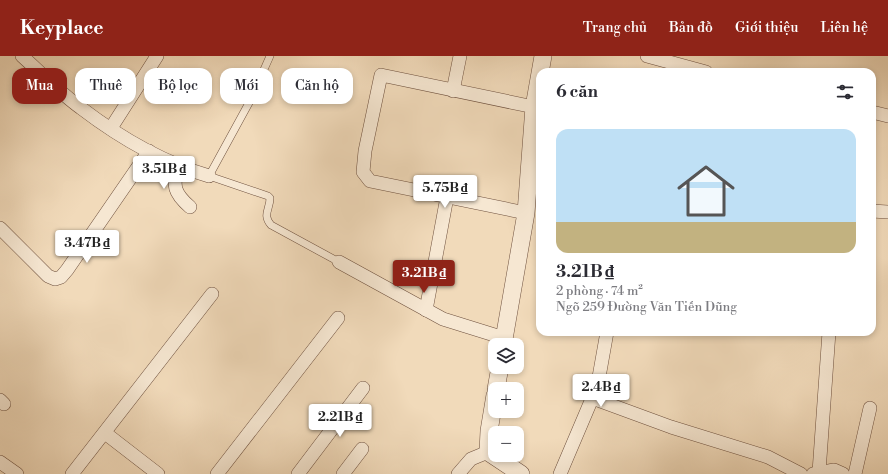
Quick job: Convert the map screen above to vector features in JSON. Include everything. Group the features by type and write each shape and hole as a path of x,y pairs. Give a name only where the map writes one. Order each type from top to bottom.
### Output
{"street":[{"path":"22,56 80,108 111,128 149,151 181,166 209,176"},
{"path":"111,128 156,56"},
{"path":"453,90 460,56"},
{"path":"541,68 543,56"},
{"path":"647,56 691,68"},
{"path":"526,213 370,181 363,172 365,151 382,75 534,107"},
{"path":"505,338 526,213 535,179 534,107 536,96"},
{"path":"876,113 888,116"},
{"path":"0,228 48,276 55,279 61,276 67,270 149,151"},
{"path":"181,166 176,175 175,184 178,197 190,207"},
{"path":"426,310 447,197"},
{"path":"876,211 888,212"},
{"path":"339,262 443,319 493,338"},
{"path":"72,474 212,294"},
{"path":"217,474 338,318"},
{"path":"560,474 592,398 599,377 606,336"},
{"path":"829,336 816,473 834,470 843,474"},
{"path":"298,474 363,388"},
{"path":"592,398 671,427 768,457 801,474"},
{"path":"855,474 870,408"},
{"path":"105,433 158,474"},
{"path":"343,474 362,449"},
{"path":"458,474 471,459 488,452"},
{"path":"0,462 17,474"},
{"path":"503,462 521,474"}],"lane":[{"path":"270,56 250,101 209,176 268,196 270,198 270,205 266,211 266,219 271,225 339,262"}]}
